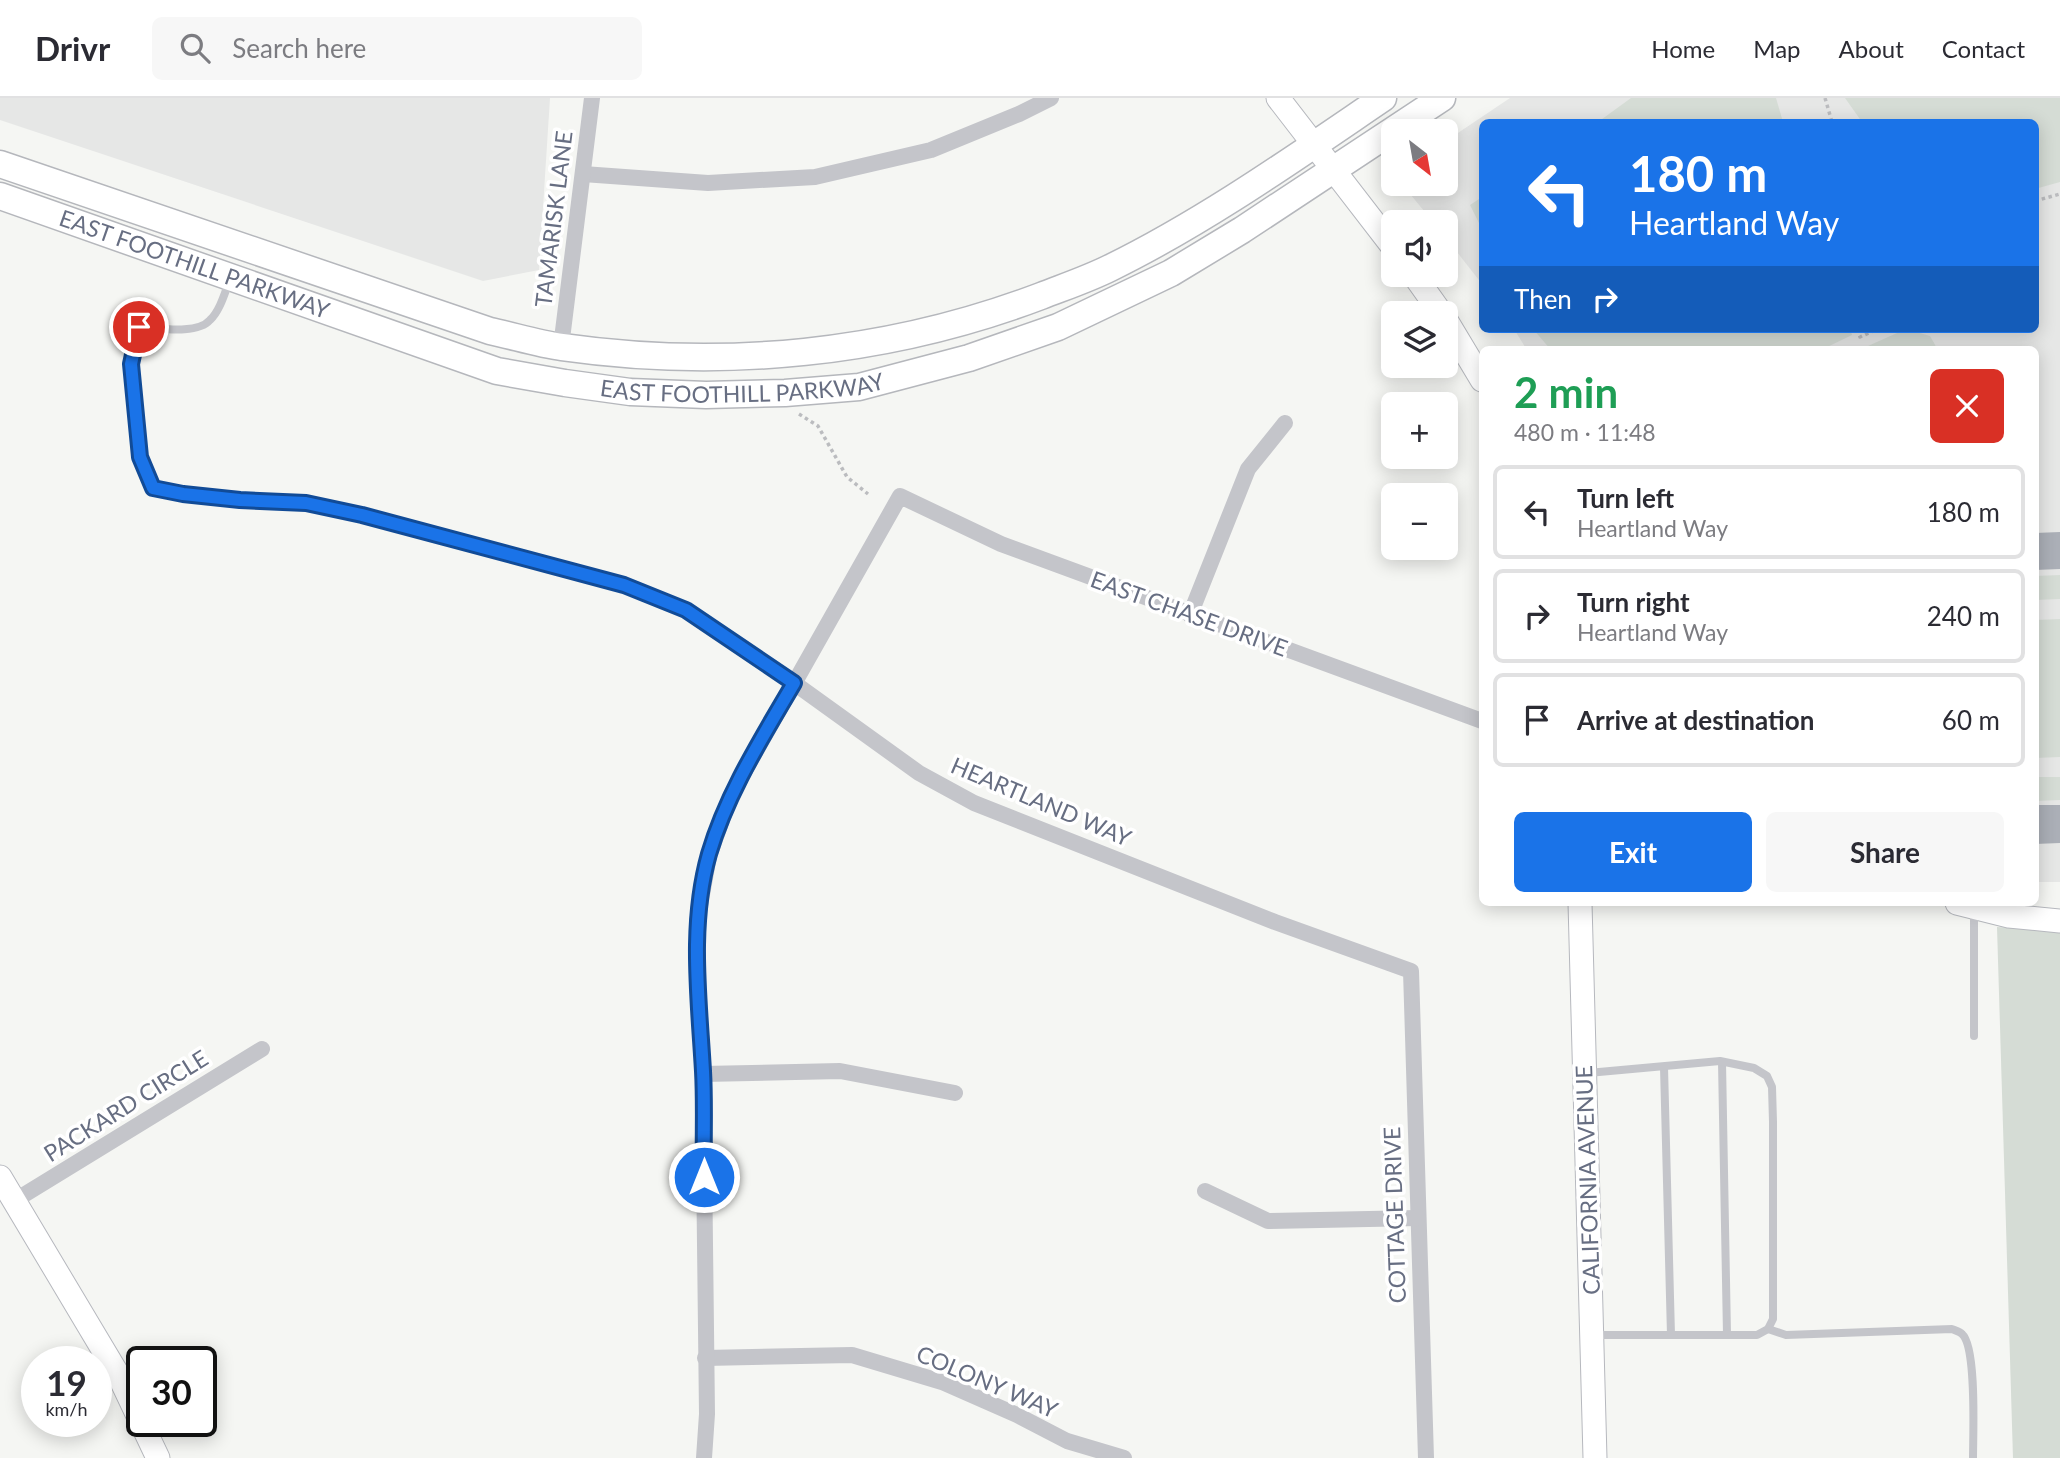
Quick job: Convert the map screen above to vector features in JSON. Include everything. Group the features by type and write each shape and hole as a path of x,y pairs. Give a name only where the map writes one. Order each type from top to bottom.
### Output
{"main road":[{"path":"1278,98 1381,231"},
{"name":"EAST FOOTHILL PARKWAY","path":"0,164 490,331 561,347 642,355 726,358 796,354 865,345 941,328 1004,310 1107,270 1159,242 1384,98"},
{"name":"EAST FOOTHILL PARKWAY","path":"0,196 497,371 630,392 706,395 859,387 969,358 1058,327 1171,273 1242,230 1442,98"},
{"path":"367,325 394,321 507,353 539,358 550,358 557,354 561,347"},
{"path":"1458,340 1479,375"},
{"name":"CALIFORNIA AVENUE","path":"1580,906 1595,1458"},
{"path":"1970,906 2026,919 2060,921"},
{"path":"0,1177 120,1378 158,1458"}],"street":[{"name":"TAMARISK LANE","path":"561,347 592,98"},
{"path":"583,174 708,183 815,177 931,150 1051,98"},
{"name":"HEARTLAND WAY","path":"139,327 131,364 140,457 153,488 240,500 306,503 362,515 624,585 686,610 794,683 919,774 974,803 1275,922 1411,971"},
{"path":"1190,615 1248,469 1285,423"},
{"name":"EAST CHASE DRIVE","path":"794,683 900,496 1001,544 1479,720"},
{"path":"704,1458 707,1414 703,1074 697,979 697,922 709,856 731,795 794,683"},
{"name":"COTTAGE DRIVE","path":"1411,971 1426,1458"},
{"name":"PACKARD CIRCLE","path":"14,1201 262,1049"},
{"path":"703,1074 840,1071 955,1093"},
{"path":"1205,1191 1268,1221 1418,1218"},
{"name":"COLONY WAY","path":"705,1358 852,1355 942,1382 1017,1415 1067,1441 1124,1458"}],"lane":[{"path":"139,327 188,330 202,327 212,319 231,277"},
{"path":"1966,906 1974,1036"},
{"path":"1585,1073 1722,1062 1754,1068 1767,1076 1772,1087 1773,1319 1768,1329 1757,1335 1592,1335"},
{"path":"1722,1062 1727,1335"},
{"path":"1664,1067 1671,1335"},
{"path":"1768,1329 1786,1335 1952,1329 1961,1333 1967,1341 1972,1367 1973,1458"}],"path":[{"path":"1825,98 1831,119"},
{"path":"2039,200 2060,194"},
{"path":"797,412 818,426 847,477 868,494"}],"shaded area":[{"path":"0,98 550,98 539,270 483,281 0,120"},
{"path":"1510,98 2060,98 2060,882 2039,882 2039,346 1525,346 1516,333 2039,333 2039,119 1479,119 1479,280 1458,253 1458,210 1423,210 1412,196 1458,196 1458,133"},
{"path":"1631,98 1776,98 1782,119 1602,119"},
{"path":"1845,98 2060,98 2060,182 2039,188 2039,119 1860,119"},
{"path":"1479,199 1479,223 1470,205"},
{"path":"1536,333 1852,335 1829,346 1548,346"},
{"path":"1897,333 1920,333 1930,336 1936,346 1868,346"},
{"path":"2060,575 2060,599 2039,600 2039,576"},
{"path":"2060,619 2060,757 2039,758 2039,620"},
{"path":"2039,777 2060,777 2060,800 2039,801"},
{"path":"1997,927 2060,931 2060,1458 2013,1458"}],"building":[{"path":"2060,532 2060,569 2039,570 2039,533"},
{"path":"2039,805 2060,805 2060,843 2039,844"}],"route":[{"path":"139,327 131,364 140,457 153,488 240,500 306,503 362,515 624,585 686,610 794,683 731,795 709,856 697,922 704,1177"}]}
